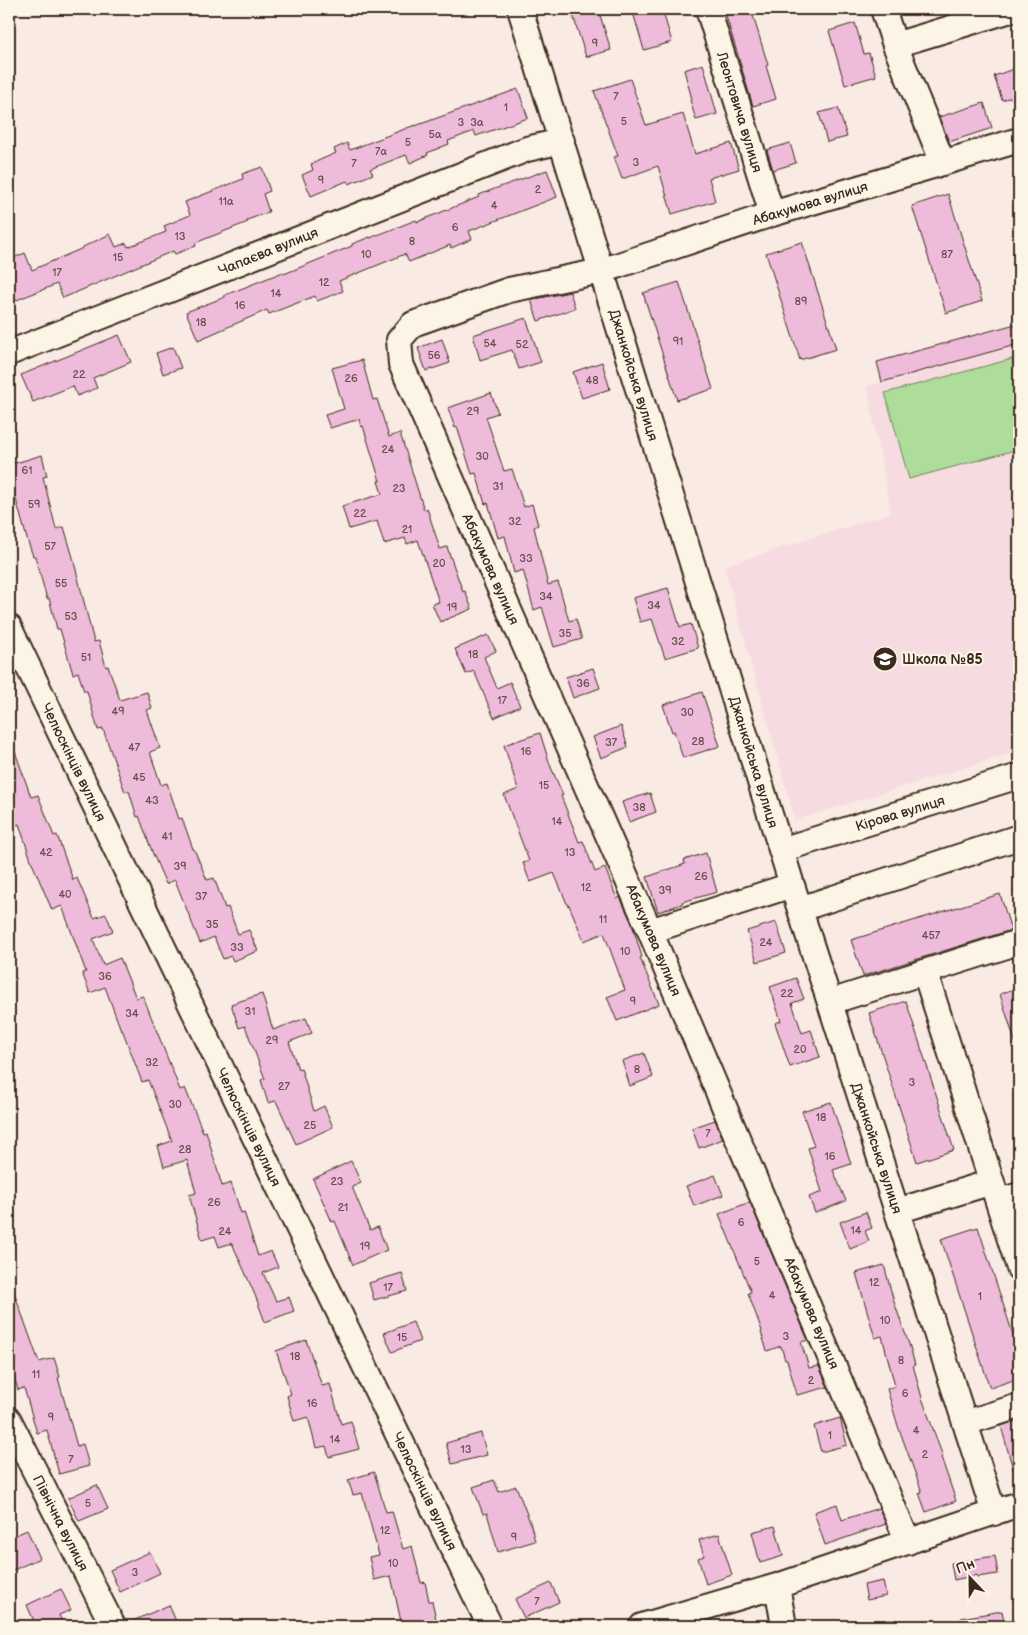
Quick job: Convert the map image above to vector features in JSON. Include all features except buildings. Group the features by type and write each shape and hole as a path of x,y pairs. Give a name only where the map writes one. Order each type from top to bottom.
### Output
{"street":[{"name":"Джанкойська вулиця","path":"520,9 792,885 994,1513"},
{"name":"Леонтовича вулиця","path":"708,9 772,214"},
{"path":"883,9 895,45 942,163"},
{"path":"895,45 1014,9"},
{"name":"Абакумова вулиця","path":"908,1542 650,931 401,364 399,340 413,324 509,290 601,271 772,214 1019,140"},
{"name":"Чапаєва вулиця","path":"9,353 527,148 562,141"},
{"name":"Челюскінців вулиця","path":"9,627 490,1626"},
{"name":"Кірова вулиця","path":"781,850 1019,776"},
{"path":"800,909 1019,837"},
{"path":"650,931 792,885"},
{"path":"830,1002 1019,942"},
{"path":"925,972 1003,1193 1019,1268"},
{"path":"897,1211 1003,1193"},
{"path":"965,1423 1019,1406"},
{"name":"Північна вулиця","path":"9,1421 114,1626"},
{"path":"642,1626 777,1586 1019,1504"},
{"path":"777,1586 784,1626"}],"shaded area":[{"name":"Школа №85","path":"1019,344 1019,751 795,820 724,566 891,513 867,386"}],"green space":[{"path":"1019,357 1019,449 909,479 885,393"}],"place":[{"name":"Школа №85","path":"885,659"}]}
